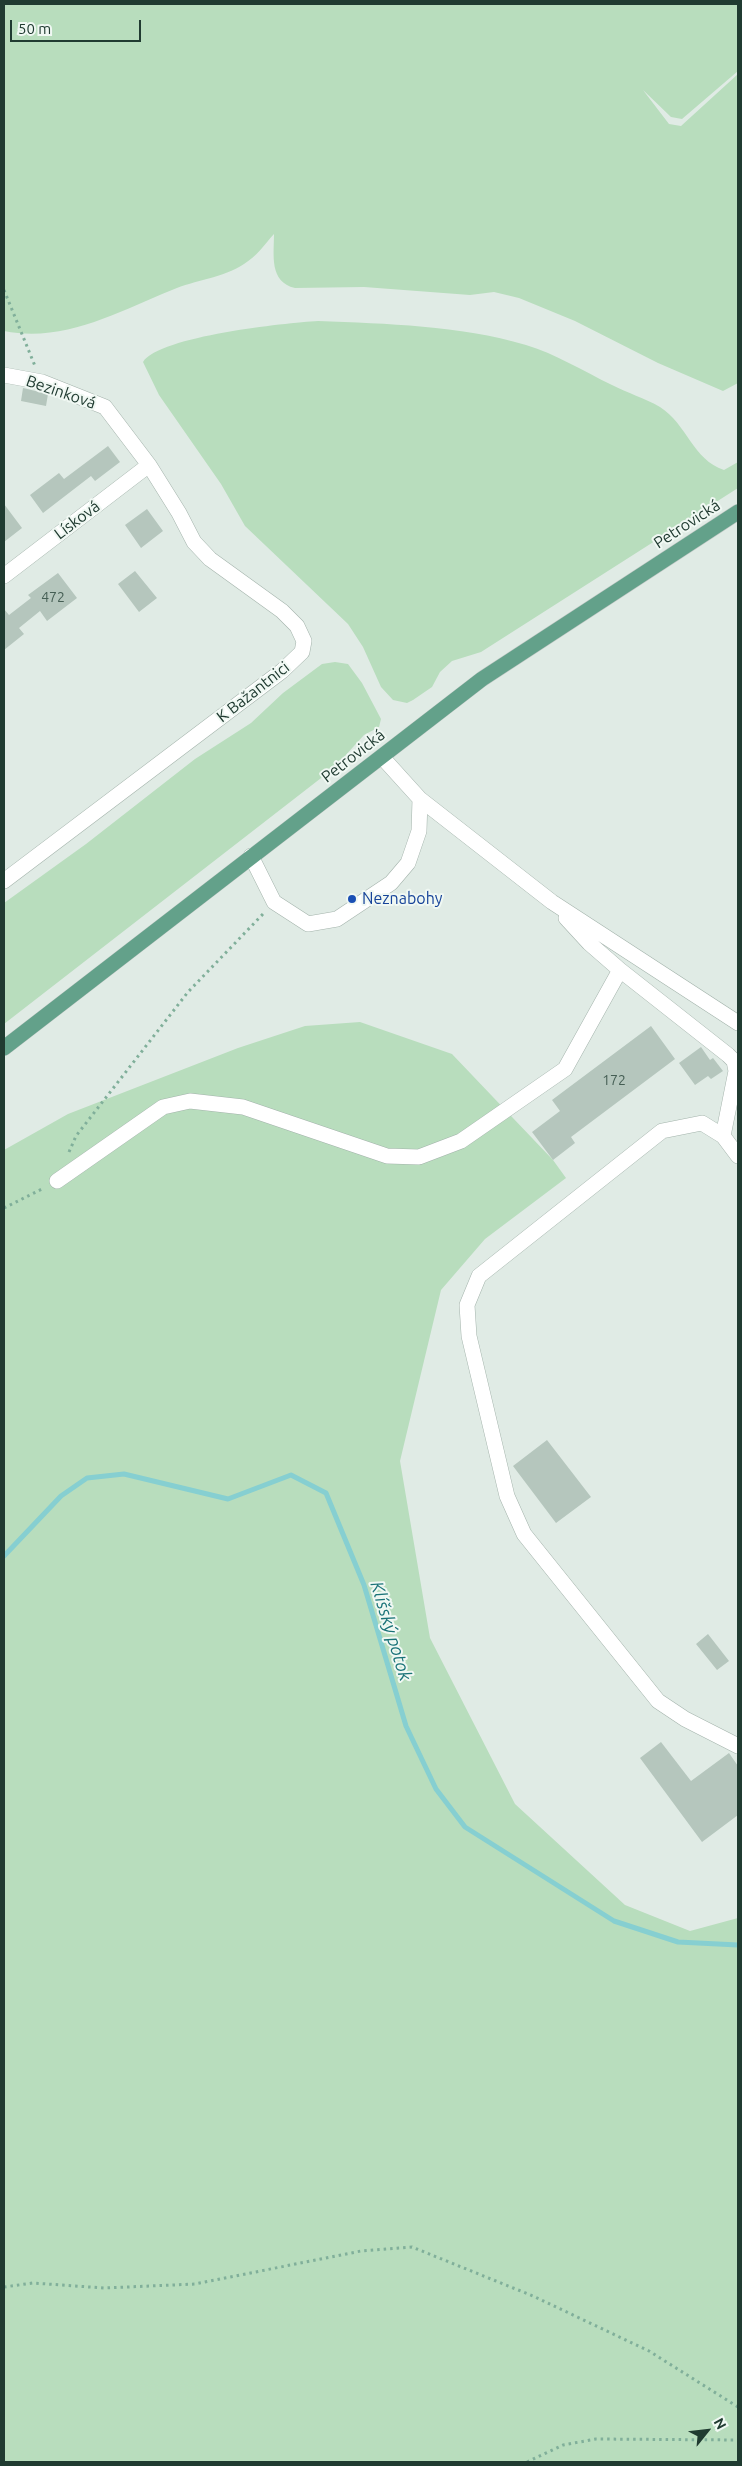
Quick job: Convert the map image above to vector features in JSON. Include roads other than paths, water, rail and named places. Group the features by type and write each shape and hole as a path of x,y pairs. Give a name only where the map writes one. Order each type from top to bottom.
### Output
{"main road":[{"name":"Petrovická","path":"4,1048 482,679 738,512"}],"street":[{"name":"Bezinková","path":"4,374 42,382 105,407 149,465"},
{"name":"Lísková","path":"4,576 149,465"},
{"name":"K Bažantnici","path":"4,881 274,677 302,652 303,638 297,626 282,611 210,559 194,542 179,512 149,465"},
{"path":"382,757 420,799 552,902 738,1023"},
{"path":"251,856 274,902 308,924 337,919 391,883 408,863 419,831 420,799"},
{"path":"552,902 589,943 620,970 717,1045 734,1061 736,1070 723,1136"},
{"path":"57,1181 163,1107 190,1101 243,1107 387,1156 419,1157 460,1141 565,1069 620,970"},
{"path":"738,1156 723,1136 702,1123 662,1131 479,1276 467,1305 469,1336 508,1496 524,1534 658,1701 685,1719 738,1746"}],"waterway":[{"name":"Klíšský potok","path":"4,1556 61,1496 87,1478 124,1474 228,1499 291,1475 326,1493 364,1585 406,1726 436,1789 465,1827 614,1921 678,1942 738,1945"}],"place":[{"name":"Neznabohy","path":"352,899"}]}
